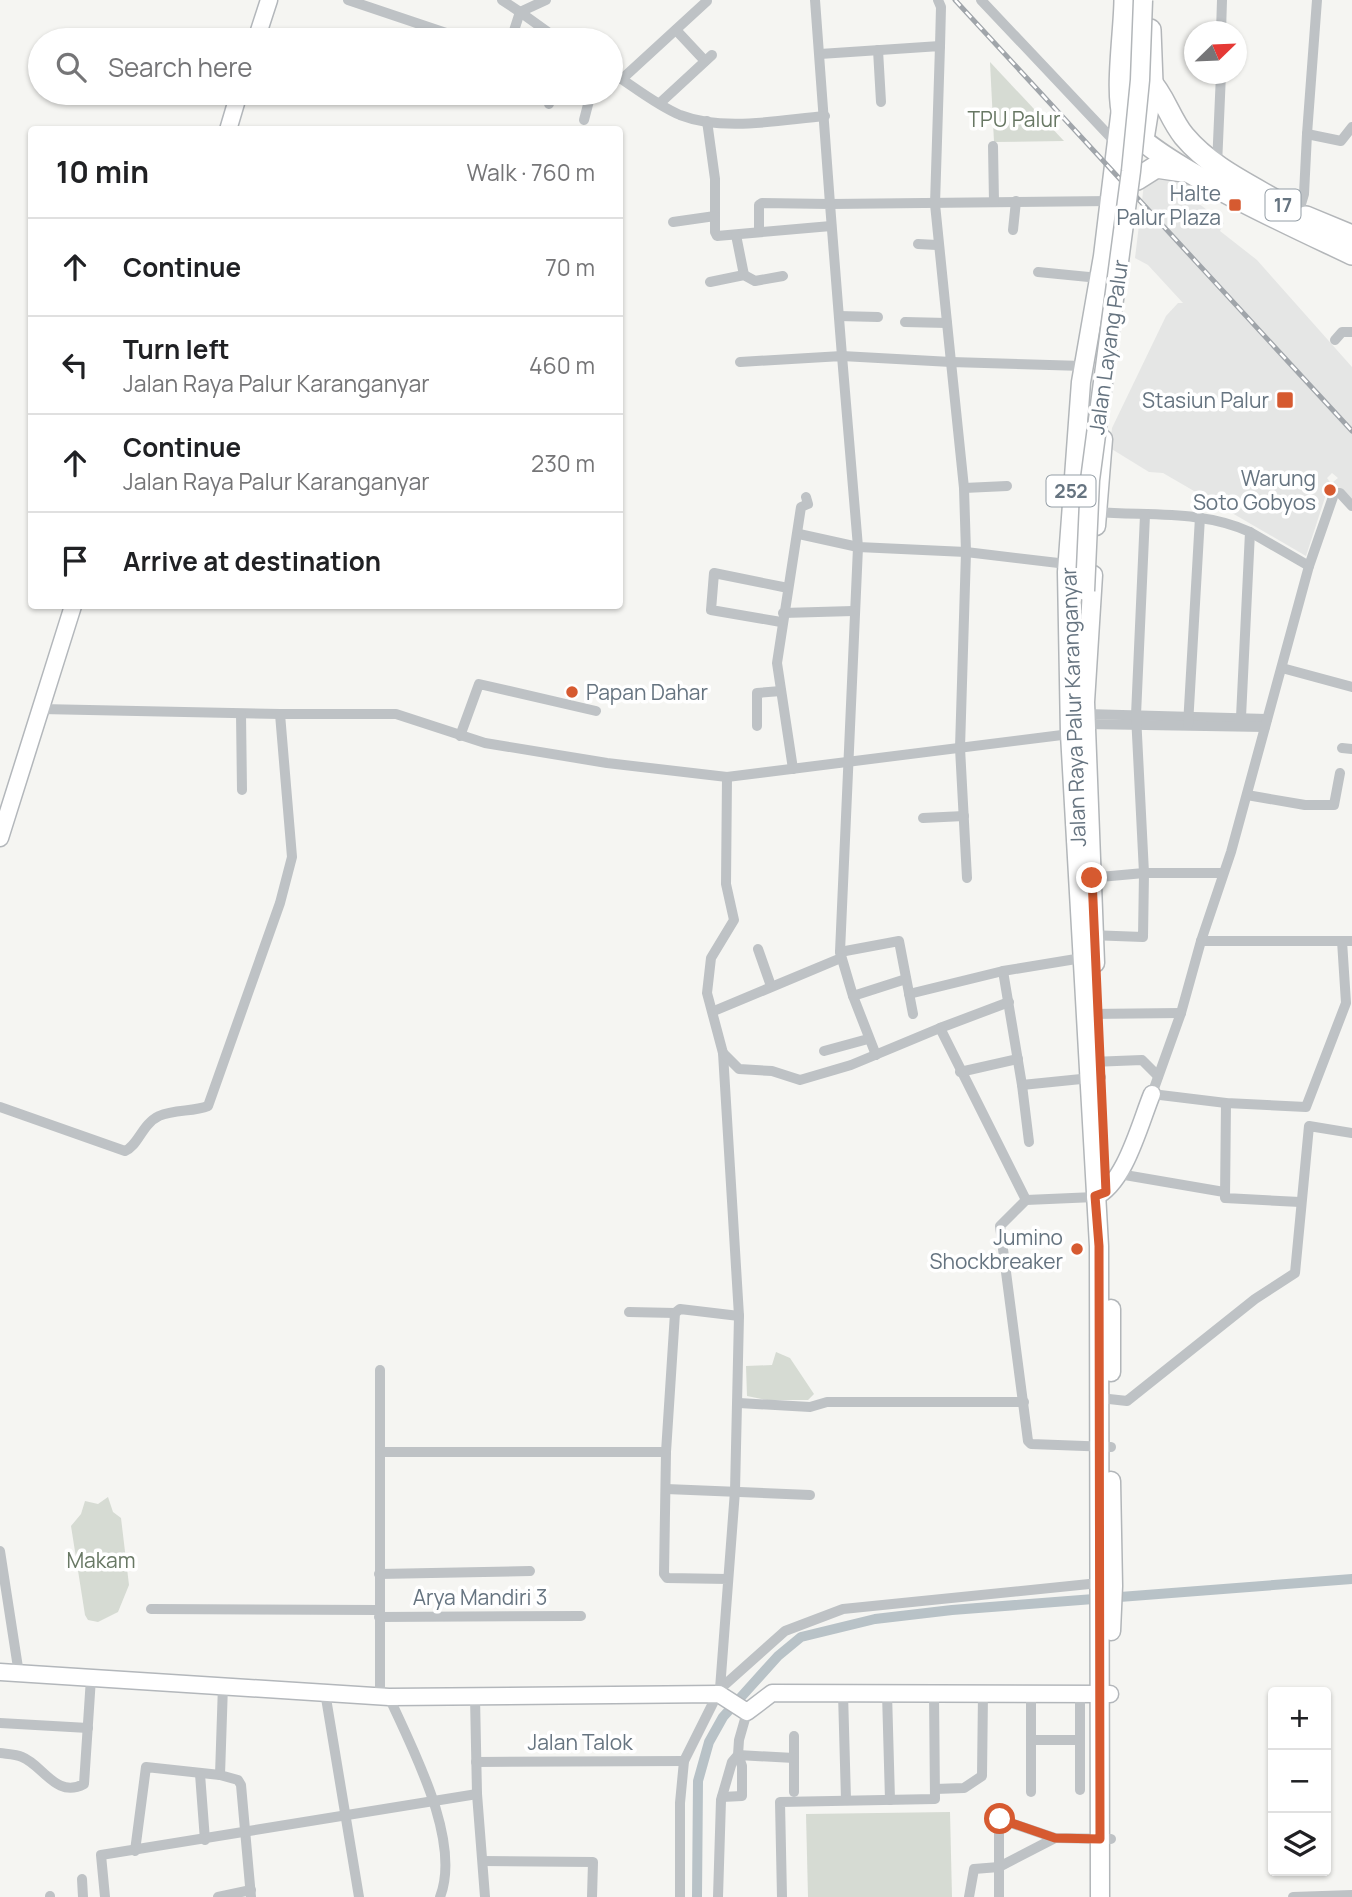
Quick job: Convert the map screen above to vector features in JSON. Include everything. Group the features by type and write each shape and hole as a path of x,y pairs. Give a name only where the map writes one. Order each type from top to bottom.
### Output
{"highway":[{"path":"1121,108 1125,0"},
{"name":"17","path":"1151,0 1149,50 1152,83 1182,135 1217,167 1298,214 1352,236"},
{"path":"1124,48 1129,54 1137,56 1149,50"},
{"path":"1122,78 1139,74 1152,83 1143,139"},
{"name":"17","path":"1121,108 1129,128 1192,174 1352,254"},
{"path":"1137,179 1147,170 1161,166 1192,174"}],"main road":[{"name":"Jalan Layang Palur","path":"1081,591 1084,456 1123,170 1136,0"},
{"name":"Jalan Layang Palur","path":"1077,693 1073,672 1090,480 1131,172 1140,80 1143,0"},
{"name":"Jalan Raya Palur Karanganyar","path":"1110,1897 1096,1693 1105,1609 1105,1399 1099,1246 1101,1194 1086,878 1086,719 1077,693 1067,564 1071,483 1083,366 1103,256 1121,108"},
{"name":"Jalan Raya Palur Karanganyar","path":"1086,878 1070,734 1097,512 1110,370 1143,139"},
{"path":"1103,256 1111,251 1119,252 1127,260"},
{"name":"Jalan Raya Palur Karanganyar","path":"1100,1897 1105,1839"}],"street":[{"path":"260,28 269,0"},
{"path":"348,0 431,28"},
{"path":"502,0 542,28"},
{"path":"515,28 520,12 546,0"},
{"path":"815,0 858,547 853,611 841,955 852,996 876,1055"},
{"path":"938,0 941,7 935,204 937,245 964,488 966,552 960,748 967,878"},
{"path":"981,0 1117,144"},
{"path":"1221,21 1222,0"},
{"path":"1298,214 1304,194 1317,0"},
{"path":"623,78 707,1"},
{"path":"660,103 708,58 676,30"},
{"path":"820,54 940,46"},
{"path":"878,50 881,102"},
{"path":"623,80 660,103 698,119 741,122 825,116"},
{"path":"1217,167 1221,84"},
{"path":"229,126 235,105"},
{"path":"584,120 588,105"},
{"path":"698,119 715,179 718,236 831,226"},
{"path":"1307,134 1339,141 1352,127"},
{"path":"993,146 995,202"},
{"path":"1013,230 1016,201"},
{"path":"759,232 759,205 762,203 1110,201"},
{"path":"673,222 715,216"},
{"path":"736,234 744,275"},
{"path":"918,244 937,245"},
{"path":"1038,272 1099,278"},
{"path":"710,282 744,275 755,281 783,276"},
{"path":"839,316 878,317"},
{"path":"905,322 947,323"},
{"path":"1335,340 1342,332 1352,332"},
{"path":"740,362 842,356 1083,366"},
{"path":"964,488 1007,486"},
{"path":"1105,1447 1030,1444 1000,1231 1003,1221 1026,1200 1101,1194 1119,1174 1181,1013 1247,795 1309,566 1334,494 1340,493 1352,506"},
{"path":"793,769 777,663 782,618 799,534 801,507 808,504 806,497"},
{"path":"1097,512 1200,517 1226,521 1309,566"},
{"path":"1089,935 1143,937 1144,873 1136,719 1145,515"},
{"path":"1188,720 1200,517"},
{"path":"1241,717 1250,532"},
{"path":"799,534 858,547 966,552 1067,564"},
{"path":"788,588 714,573 711,610 782,618 853,611"},
{"path":"0,838 73,609"},
{"path":"1283,668 1352,687"},
{"path":"460,736 479,684 596,711"},
{"path":"757,726 757,693 781,691"},
{"path":"41,709 241,714 396,714 460,736 607,763 727,777 1070,734"},
{"path":"241,714 242,790"},
{"path":"0,1107 125,1151 133,1147 148,1123 159,1116 208,1106 281,903 292,857 280,714"},
{"path":"1188,720 1241,717 1266,723"},
{"path":"1086,719 1266,723"},
{"path":"1247,795 1306,805 1334,805 1340,773"},
{"path":"721,1693 735,1492 739,1316 723,1053 714,1011 707,993 709,963 734,920 726,884 727,777"},
{"path":"923,818 964,816"},
{"path":"1086,878 1144,873 1223,873"},
{"path":"714,1011 841,955 899,941 913,1014"},
{"path":"1152,1094 1226,1103 1306,1107 1349,1003 1347,941 1201,941"},
{"path":"758,949 771,986"},
{"path":"909,994 1003,971 1089,957"},
{"path":"1003,971 1029,1142"},
{"path":"852,996 906,979"},
{"path":"723,1053 739,1069 772,1071 797,1080 876,1055 1009,1002"},
{"path":"1093,1014 1181,1013"},
{"path":"940,1028 1026,1200"},
{"path":"824,1051 868,1039"},
{"path":"960,1072 1018,1059"},
{"path":"1022,1085 1142,1060 1158,1076"},
{"path":"1226,1103 1224,1192 1227,1199 1300,1202"},
{"path":"1105,1399 1127,1401 1255,1299 1295,1273 1308,1126 1352,1133"},
{"path":"1119,1174 1224,1192"},
{"path":"629,1312 675,1313 680,1309 739,1316"},
{"path":"675,1313 666,1452 665,1576 728,1579"},
{"path":"380,1370 379,1614 385,1696 435,1799 445,1877 440,1897"},
{"path":"739,1403 810,1407 827,1402 1024,1402"},
{"path":"380,1452 666,1452"},
{"path":"666,1489 810,1495"},
{"path":"0,1550 19,1674"},
{"path":"379,1574 530,1571"},
{"path":"680,1897 680,1802 684,1761 721,1693 785,1632 843,1609 1103,1586"},
{"name":"Arya Mandiri 3","path":"151,1609 581,1616"},
{"path":"0,1672 385,1696 721,1693 745,1711"},
{"path":"0,1754 23,1757 56,1784 78,1786 86,1780 91,1678"},
{"path":"220,1775 223,1685"},
{"path":"325,1692 359,1897"},
{"path":"722,1797 742,1796 742,1766 738,1755 745,1711 772,1693 1096,1693 1080,1740 1080,1790"},
{"path":"843,1693 846,1800"},
{"path":"887,1693 890,1800"},
{"path":"934,1693 935,1794"},
{"path":"782,1897 780,1802 890,1800 964,1788 982,1776 984,1693"},
{"path":"1031,1693 1031,1792"},
{"path":"475,1697 477,1794 485,1897"},
{"path":"0,1723 88,1728"},
{"path":"794,1736 794,1792"},
{"path":"1031,1740 1080,1740"},
{"path":"738,1755 794,1758"},
{"path":"718,1897 722,1797 732,1762 738,1755"},
{"name":"Jalan Talok","path":"476,1762 684,1761"},
{"path":"135,1851 146,1768 220,1775 241,1783 248,1833 251,1894 218,1897"},
{"path":"200,1774 205,1840"},
{"path":"105,1897 101,1856 477,1794"},
{"path":"999,1897 1000,1819 1055,1838 1105,1839"},
{"path":"970,1897 974,1870 999,1867 1055,1838"},
{"path":"483,1861 593,1863 592,1897"},
{"path":"82,1879 83,1897"},
{"path":"1293,1897 1352,1895"}],"shaded area":[{"path":"1176,175 1201,188 1194,200 1224,223 1220,231 1257,260 1352,367 1352,503 1333,482 1338,478 1332,473 1327,478 1330,482 1306,556 1163,473 1149,472 1110,448 1112,428 1166,316 1178,303 1183,303 1148,265 1135,258 1144,184 1153,177"}],"green space":[{"name":"TPU Palur","path":"990,62 1064,141 994,142"},
{"path":"776,1352 790,1358 814,1394 808,1400 767,1400 747,1396 746,1366 772,1365"},
{"name":"Makam","path":"108,1497 113,1512 121,1518 129,1585 118,1612 98,1622 88,1620 85,1615 71,1526 81,1514 85,1501 98,1504"},
{"path":"950,1812 952,1897 808,1897 806,1814"}],"waterway":[{"path":"697,1897 698,1781 709,1742 723,1717 778,1656 801,1637 875,1619 952,1610 1352,1579"}],"railway":[{"path":"955,0 1352,431"}],"place":[{"name":"Halte Palur Plaza","path":"1235,205"},
{"name":"Stasiun Palur","path":"1285,400"},
{"name":"Warung Soto Gobyos","path":"1330,490"},
{"name":"Papan Dahar","path":"572,692"},
{"name":"Jumino Shockbreaker","path":"1077,1249"}],"route":[{"path":"1000,1819 1055,1838 1100,1839 1099,1246 1095,1196 1106,1192 1092,878"}]}
